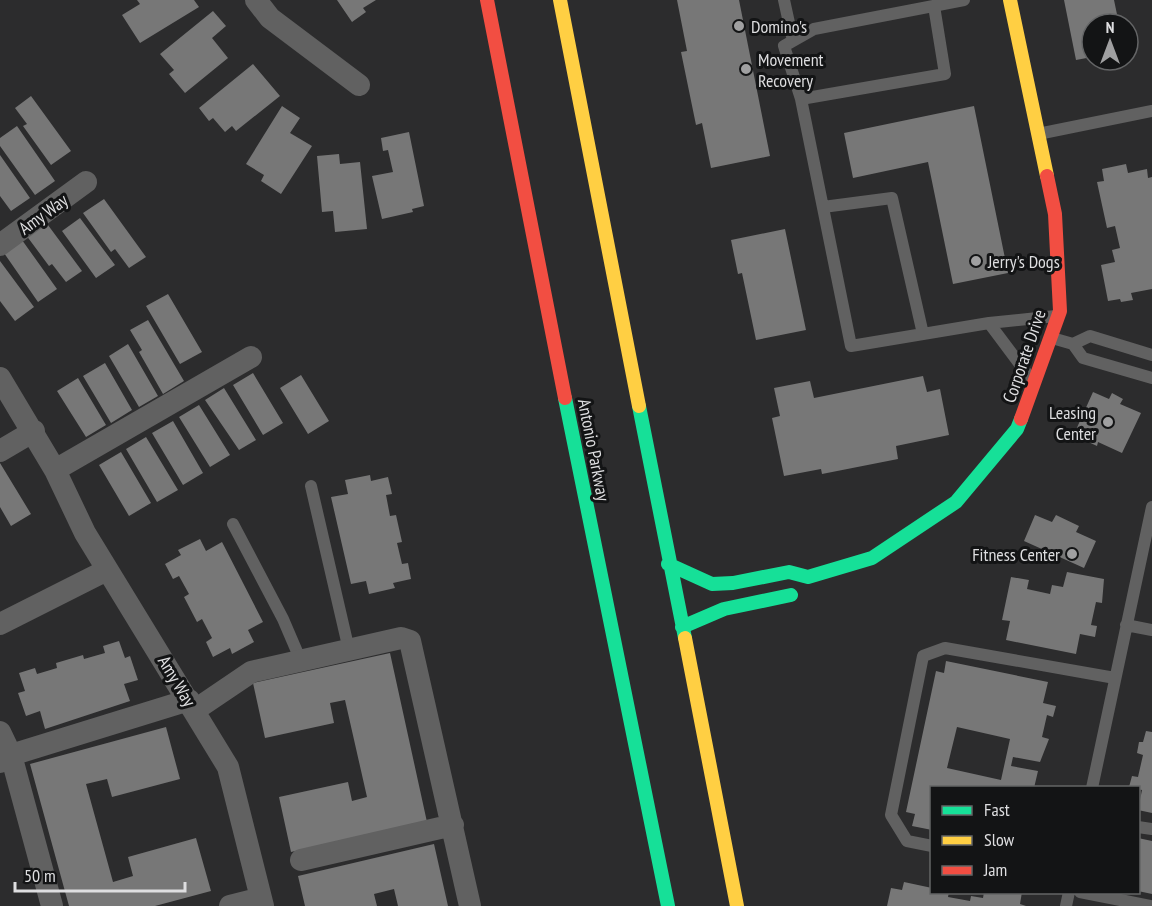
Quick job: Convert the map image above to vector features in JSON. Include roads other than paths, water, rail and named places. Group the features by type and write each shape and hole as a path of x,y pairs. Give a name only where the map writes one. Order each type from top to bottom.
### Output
{"main road":[{"name":"Antonio Parkway","path":"487,0 608,615 668,906"},
{"path":"560,0 668,564 737,906"},
{"name":"Corporate Drive","path":"668,564 712,584 733,584 789,572 808,577 872,558 956,502 1017,429 1059,316 1055,214 1010,0"},
{"name":"Corporate Drive","path":"682,627 724,609 795,594 808,577"}],"street":[{"path":"256,0 270,18 359,85"},
{"name":"Amy Way","path":"0,245 86,182"},
{"path":"56,470 251,357"},
{"name":"Amy Way","path":"0,378 56,470 85,533 228,766 262,902"},
{"path":"0,451 34,431"},
{"path":"0,624 107,570"},
{"path":"6,758 192,705 251,672 401,638 410,641 470,906"},
{"path":"0,732 52,906"},
{"path":"301,860 453,825"},
{"path":"230,906 262,902"}],"lane":[{"path":"784,0 793,41"},
{"path":"964,0 814,29 784,46 801,99 851,346 989,323 1059,316"},
{"path":"801,99 945,74 933,6"},
{"path":"1038,134 1152,111"},
{"path":"823,207 892,198 922,334"},
{"path":"989,323 1035,384"},
{"path":"1073,344 1090,336 1152,355"},
{"path":"1052,338 1073,344 1083,358 1152,378"},
{"path":"311,486 349,650"},
{"path":"1092,786 1152,507"},
{"path":"233,524 283,619 301,660"},
{"path":"1126,625 1152,630"},
{"path":"930,846 907,841 891,815 923,656 945,648 1115,678"},
{"path":"1090,894 1150,906"}],"place":[{"name":"Domino's","path":"739,26"},
{"name":"Movement Recovery","path":"746,69"},
{"name":"Jerry's Dogs","path":"976,261"},
{"name":"Leasing Center","path":"1108,422"},
{"name":"Fitness Center","path":"1072,554"}]}
